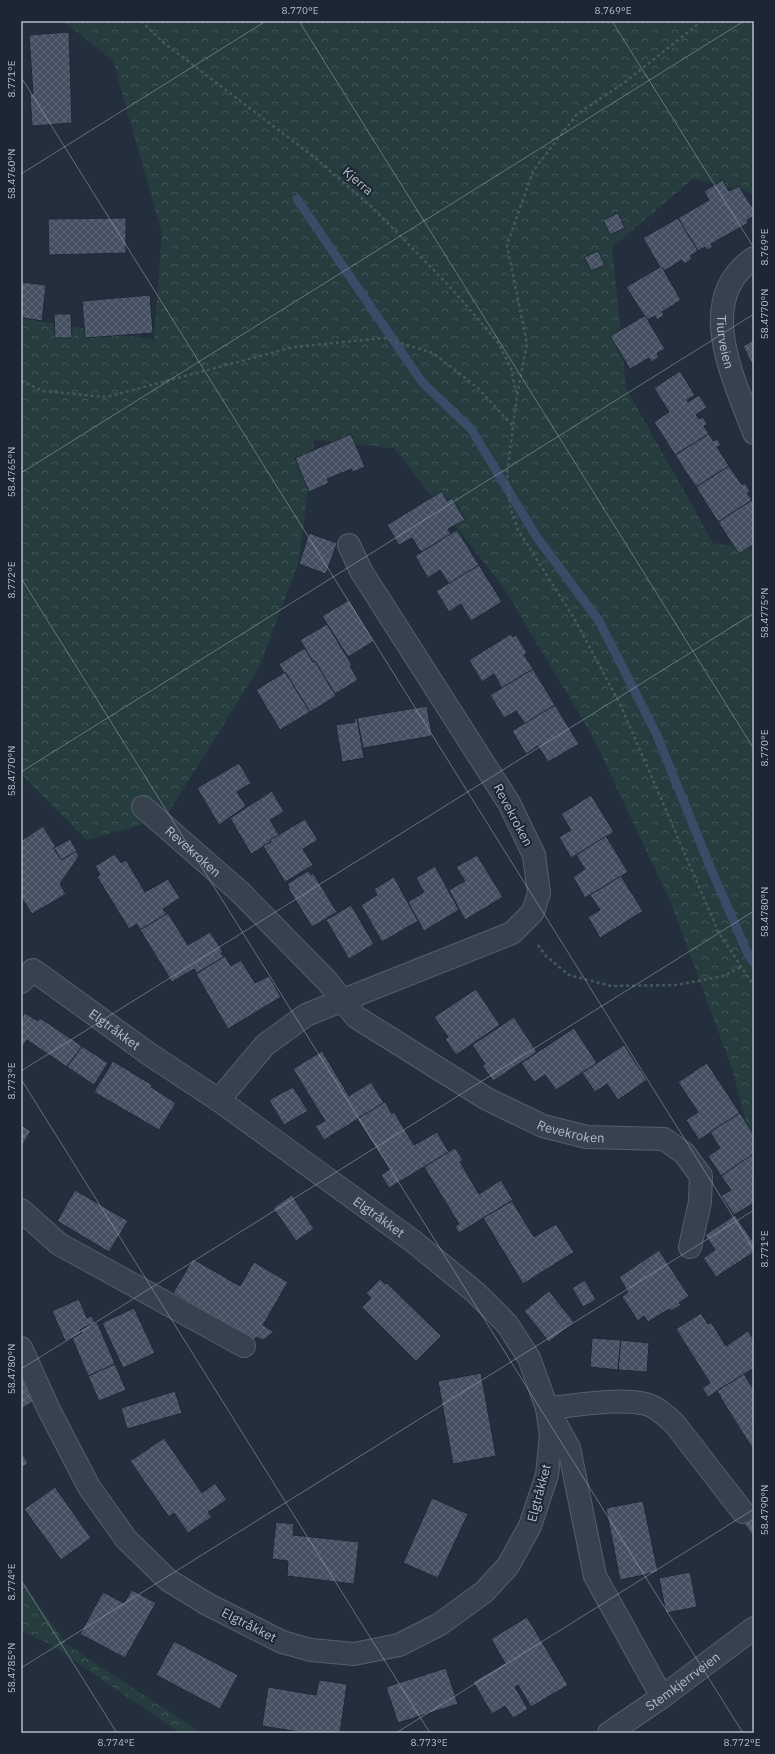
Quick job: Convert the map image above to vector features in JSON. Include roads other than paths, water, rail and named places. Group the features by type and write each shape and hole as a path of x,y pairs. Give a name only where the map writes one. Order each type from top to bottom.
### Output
{"street":[{"name":"Tiurveien","path":"754,258 742,266 729,284 723,302 722,338 730,370 754,433"},
{"name":"Revekroken","path":"220,1101 223,1094 265,1045 306,1014 512,933 533,912 539,893 534,855 509,803 361,571 349,546"},
{"name":"Revekroken","path":"143,807 240,892 327,981 356,1017 487,1099 543,1126 587,1137 664,1139 684,1153 701,1176 700,1202 690,1247"},
{"name":"Elgtråkket","path":"21,1348 49,1410 89,1487 126,1539 168,1580 207,1604 282,1642 311,1650 354,1654 399,1645 440,1624 484,1592 508,1566 530,1526 547,1475 551,1435 547,1408 529,1358 507,1324 475,1292 414,1242 220,1101 25,971"},
{"path":"21,1210 59,1244 244,1346"},
{"path":"662,1697 595,1576 569,1448 547,1408 626,1401 647,1404 661,1412 674,1424 743,1512"},
{"name":"Stemkjerrveien","path":"609,1733 662,1697 754,1628"}],"waterway":[{"path":"297,199 422,382 471,429 536,536 599,621 656,733 711,869 748,954 754,963"}]}
